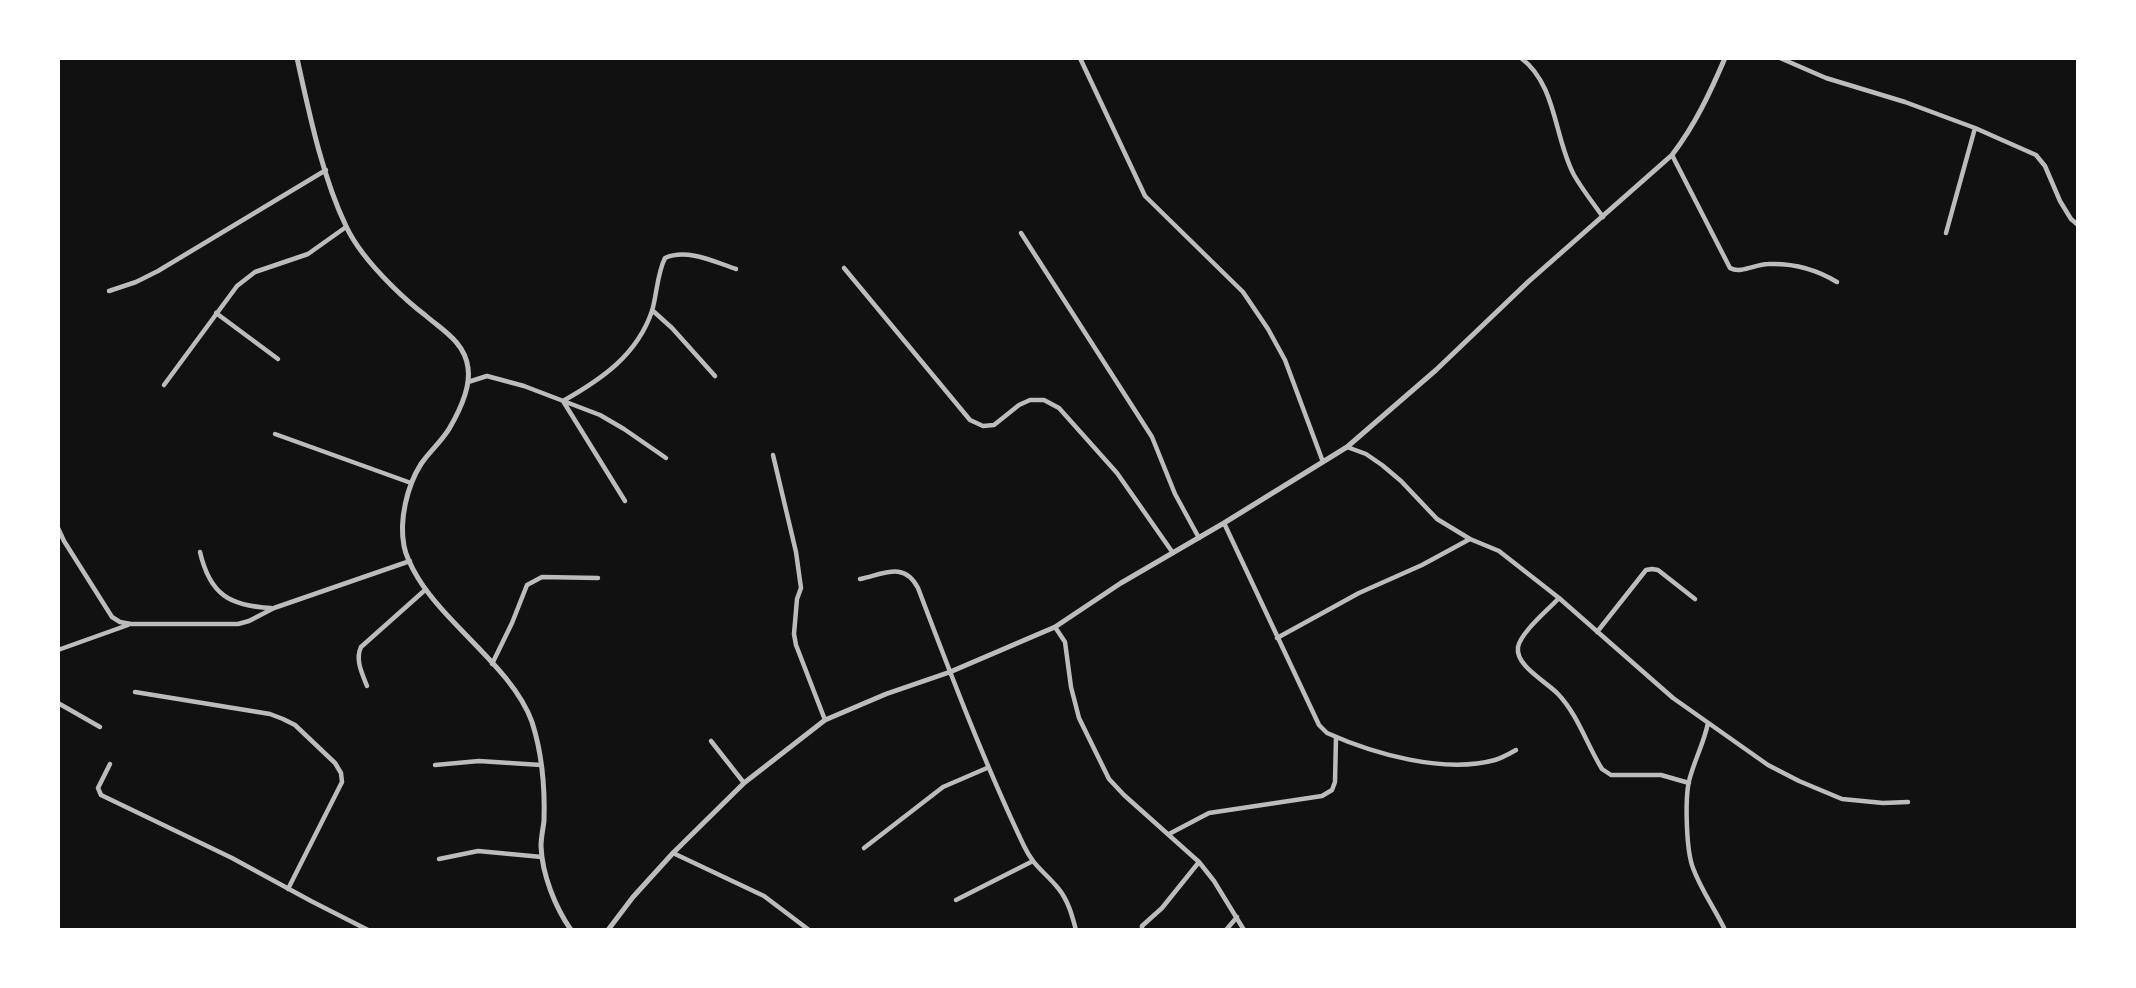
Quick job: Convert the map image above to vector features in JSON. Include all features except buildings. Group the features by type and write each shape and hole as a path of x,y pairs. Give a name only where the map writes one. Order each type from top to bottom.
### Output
{"street":[{"path":"297,58 310,120 346,227 362,253 392,286 424,315 450,334 461,349 468,367 468,382 449,429 421,465 411,483 404,523 404,546 425,590 492,664 521,700 531,722 540,753 544,822 542,857 552,891 563,918 571,930"},
{"path":"1080,58 1145,196 1243,292 1268,329 1285,360 1323,462"},
{"path":"1521,58 1535,72 1544,87 1573,174 1603,217"},
{"path":"608,930 633,897 673,853 744,783 825,720 886,694 950,672 1055,627 1121,583 1347,447 1436,370 1528,282 1672,155 1701,112 1725,58"},
{"path":"1780,58 1826,78 1905,102 1975,128 2036,155 2045,166 2060,201 2071,219 2078,225"},
{"path":"1946,233 1975,128"},
{"path":"1672,155 1730,268 1735,271 1766,264 1787,265 1808,268 1825,274 1837,282"},
{"path":"109,291 136,282 158,271 326,170"},
{"path":"164,385 237,286 255,272 308,254 346,227"},
{"path":"1021,233 1152,437 1175,494 1199,538"},
{"path":"563,401 594,384 619,363 641,337 652,310 661,266 665,258 673,254 685,254 736,269"},
{"path":"844,268 970,420 983,426 994,425 1019,405 1030,400 1044,400 1059,408 1117,473 1173,553"},
{"path":"652,310 672,328 716,376"},
{"path":"216,313 278,359"},
{"path":"468,382 487,376 524,386 600,415 666,458"},
{"path":"563,401 625,501"},
{"path":"275,434 411,483"},
{"path":"1347,447 1366,454 1382,465 1401,481 1437,519 1470,539 1499,551 1559,598 1673,698 1768,765 1842,799 1883,803 1908,802"},
{"path":"773,455 796,552 801,588 797,599 794,634 796,645 825,720"},
{"path":"1224,523 1319,725 1328,733 1416,762 1475,764 1496,760 1516,750"},
{"path":"58,528 112,617 120,622 131,624 238,624 274,608 410,561"},
{"path":"1277,638 1359,593 1414,569 1470,539"},
{"path":"200,552 203,566 213,585 225,598 239,604 274,608"},
{"path":"1597,632 1646,570 1652,568 1658,570 1695,599"},
{"path":"860,579 894,572 903,572 912,576 987,768 1031,862 1059,889 1070,909 1076,930"},
{"path":"492,664 528,585 542,577 598,578"},
{"path":"367,686 358,661 361,647 425,590"},
{"path":"1559,598 1522,638 1518,656 1524,665 1558,694 1571,711 1602,770 1611,775 1660,775 1689,783"},
{"path":"58,650 131,624"},
{"path":"1055,627 1065,642 1071,687 1079,718 1109,779 1199,862 1214,881 1244,930"},
{"path":"135,693 270,714 295,724 335,764 341,773 342,782 288,889"},
{"path":"58,703 100,727"},
{"path":"1708,723 1689,783 1688,822 1692,867 1725,930"},
{"path":"1169,834 1209,813 1322,796 1332,790 1335,782 1336,737"},
{"path":"711,741 744,783"},
{"path":"435,765 479,761 540,765"},
{"path":"110,764 98,788 101,795 232,858 368,930"},
{"path":"864,848 943,787 987,768"},
{"path":"439,859 478,851 542,857"},
{"path":"673,853 764,896 809,930"},
{"path":"956,900 1031,862"},
{"path":"1142,930 1142,926 1162,908 1199,862"},
{"path":"1226,930 1236,917"}]}
